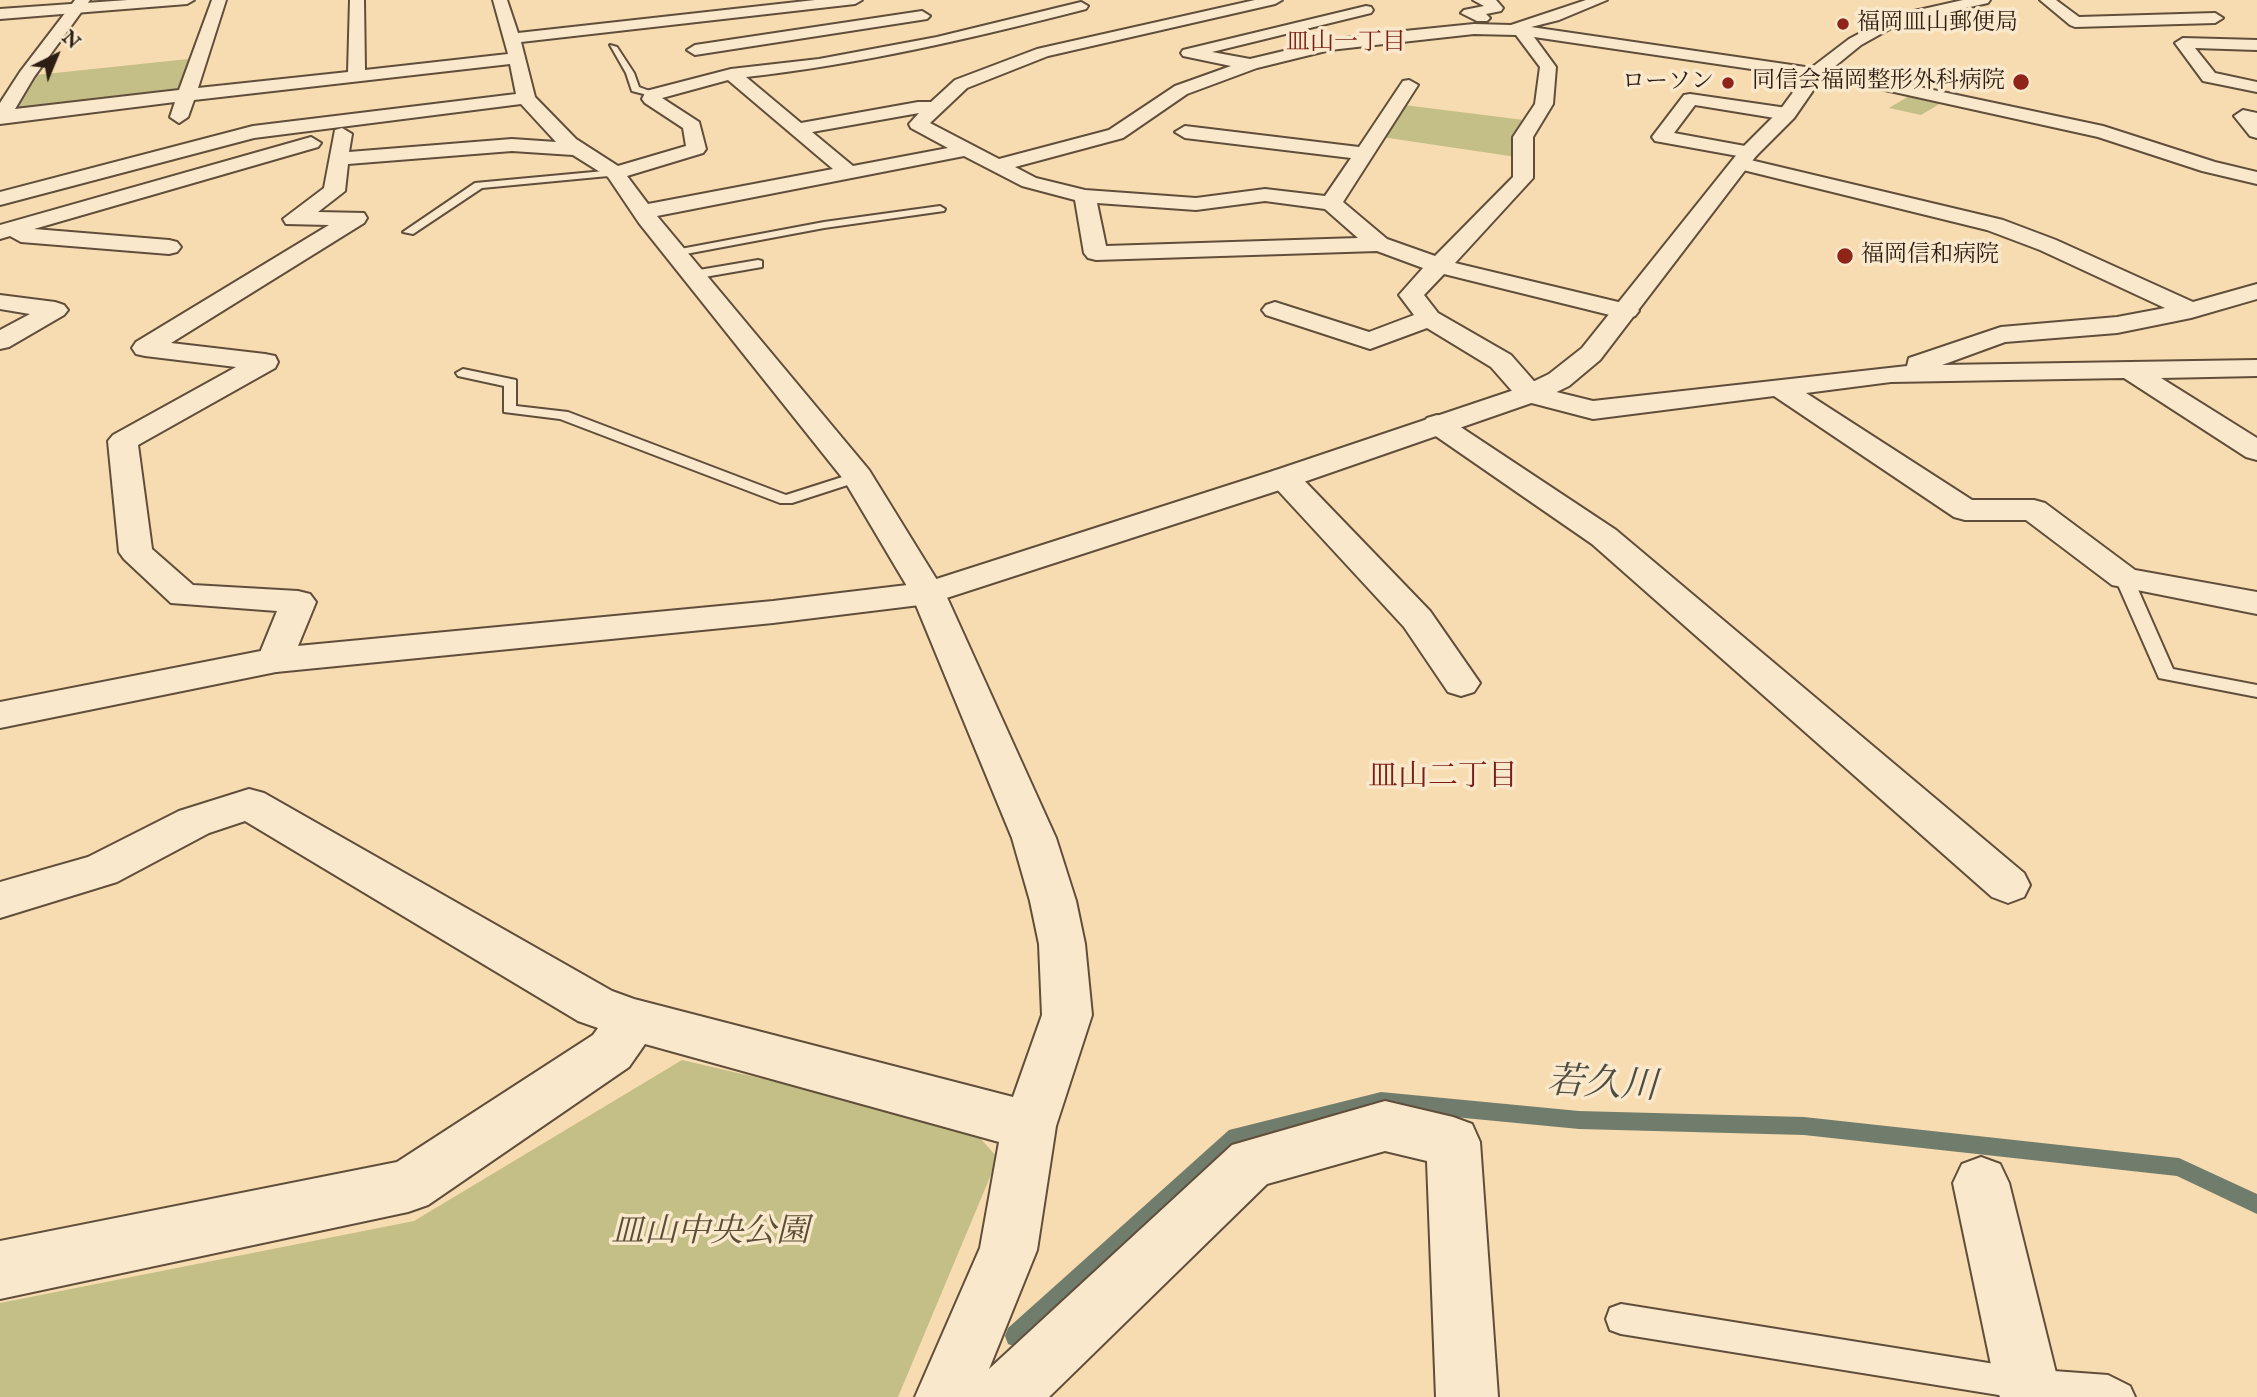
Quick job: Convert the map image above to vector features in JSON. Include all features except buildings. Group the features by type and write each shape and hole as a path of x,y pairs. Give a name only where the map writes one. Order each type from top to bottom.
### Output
{"street":[{"path":"0,15 79,4 187,0"},
{"path":"167,153 219,0"},
{"path":"357,0 357,76"},
{"path":"500,0 526,98 540,116 579,149 615,173 684,264 858,477 928,593 1034,838 1053,901 1062,944 1067,1015 1028,1126 1008,1250 946,1397"},
{"path":"1,117 357,76 514,48 649,18 855,0"},
{"path":"1275,0 1043,52 961,84 933,107 918,124 1029,182 1085,196 1196,204 1265,195 1331,203 1379,244 1439,266 1626,311"},
{"path":"1480,0 1494,4 1496,8 1469,13 1518,30 1548,67 1544,104 1523,136 1523,177 1410,295 1429,318 1501,361 1530,394 1593,410 1891,374 2257,368"},
{"path":"1518,30 1518,26 1554,18 1600,0"},
{"path":"0,715 276,660 773,612 928,593 1284,478 1530,394 1559,380 1591,354 1746,158 1787,114 1817,72 1855,42 1897,19 1983,0"},
{"path":"2047,0 2075,22 2225,23"},
{"path":"615,173 696,149 692,126 652,99 652,94 731,74 819,64 937,42 1079,3"},
{"path":"2173,3 2257,38"},
{"path":"1,117 79,4"},
{"path":"1251,64 1189,53 1360,5 1367,17 1361,29 1371,39"},
{"path":"772,7 792,37 819,64"},
{"path":"695,50 922,16"},
{"path":"997,166 1116,134 1181,90 1251,64 1330,45 1474,29 1518,30 1817,72 2103,132 2210,167 2257,178"},
{"path":"2257,46 2183,43 2209,77 2257,87"},
{"path":"731,74 850,173"},
{"path":"1331,203 1409,85"},
{"path":"0,233 342,137 526,98"},
{"path":"1787,114 1690,99 1662,137 1995,225 2048,245 2191,310"},
{"path":"797,129 918,107 933,107"},
{"path":"2257,119 2243,116 2257,132"},
{"path":"0,199 253,132 342,137 374,158 512,145 579,149"},
{"path":"1185,132 1363,153"},
{"path":"276,660 298,602 183,595 136,552 123,441 265,362 145,348 356,218 294,219 334,191 342,137"},
{"path":"643,212 967,150"},
{"path":"1085,196 1096,253 1379,244"},
{"path":"0,233 169,247"},
{"path":"1891,374 2001,335 2117,325 2191,310 2257,291"},
{"path":"0,302 55,310 0,341"},
{"path":"1275,310 1370,341 1429,318"},
{"path":"2130,370 2257,451"},
{"path":"1782,389 1965,510 2034,510 2124,578 2257,603"},
{"path":"1437,424 1604,537 2008,885"},
{"path":"1284,478 1417,619 1461,684"},
{"path":"0,900 101,870 194,822 249,804 596,1006 634,1020 1028,1126"},
{"path":"0,1270 408,1186 611,1051 634,1020"},
{"path":"1004,1397 1251,1163 1385,1126 1453,1142 1467,1397"},
{"path":"1981,1183 2029,1391"}],"lane":[{"path":"612,47 631,73 635,89 652,94"},
{"path":"409,232 479,185 615,173"},
{"path":"684,264 824,225 940,209"},
{"path":"684,264 758,264"},
{"path":"463,373 510,383 509,409 563,415 786,500 858,477"},
{"path":"2124,578 2166,674 2257,691"},
{"path":"1621,1319 2029,1391 2108,1391 2119,1397"}],"green space":[{"path":"198,58 187,95 2,116 26,76"},
{"path":"1914,93 1946,100 1921,115 1889,108"},
{"path":"1396,104 1532,121 1523,158 1375,136"},
{"name":"皿山中央公園","path":"682,1060 970,1127 998,1158 898,1397 0,1397 0,1303 414,1221"}],"waterway":[{"name":"若久川","path":"1016,1336 1236,1136 1381,1101 1579,1120 1804,1126 2179,1167 2257,1204"}],"place":[{"name":"福岡皿山郵便局","path":"1843,24"},
{"name":"同信会福岡整形外科病院","path":"2021,82"},
{"name":"ローソン","path":"1728,83"},
{"name":"福岡信和病院","path":"1845,256"}],"district":[{"name":"皿山一丁目","path":"1346,44"},
{"name":"皿山二丁目","path":"1443,779"}]}
